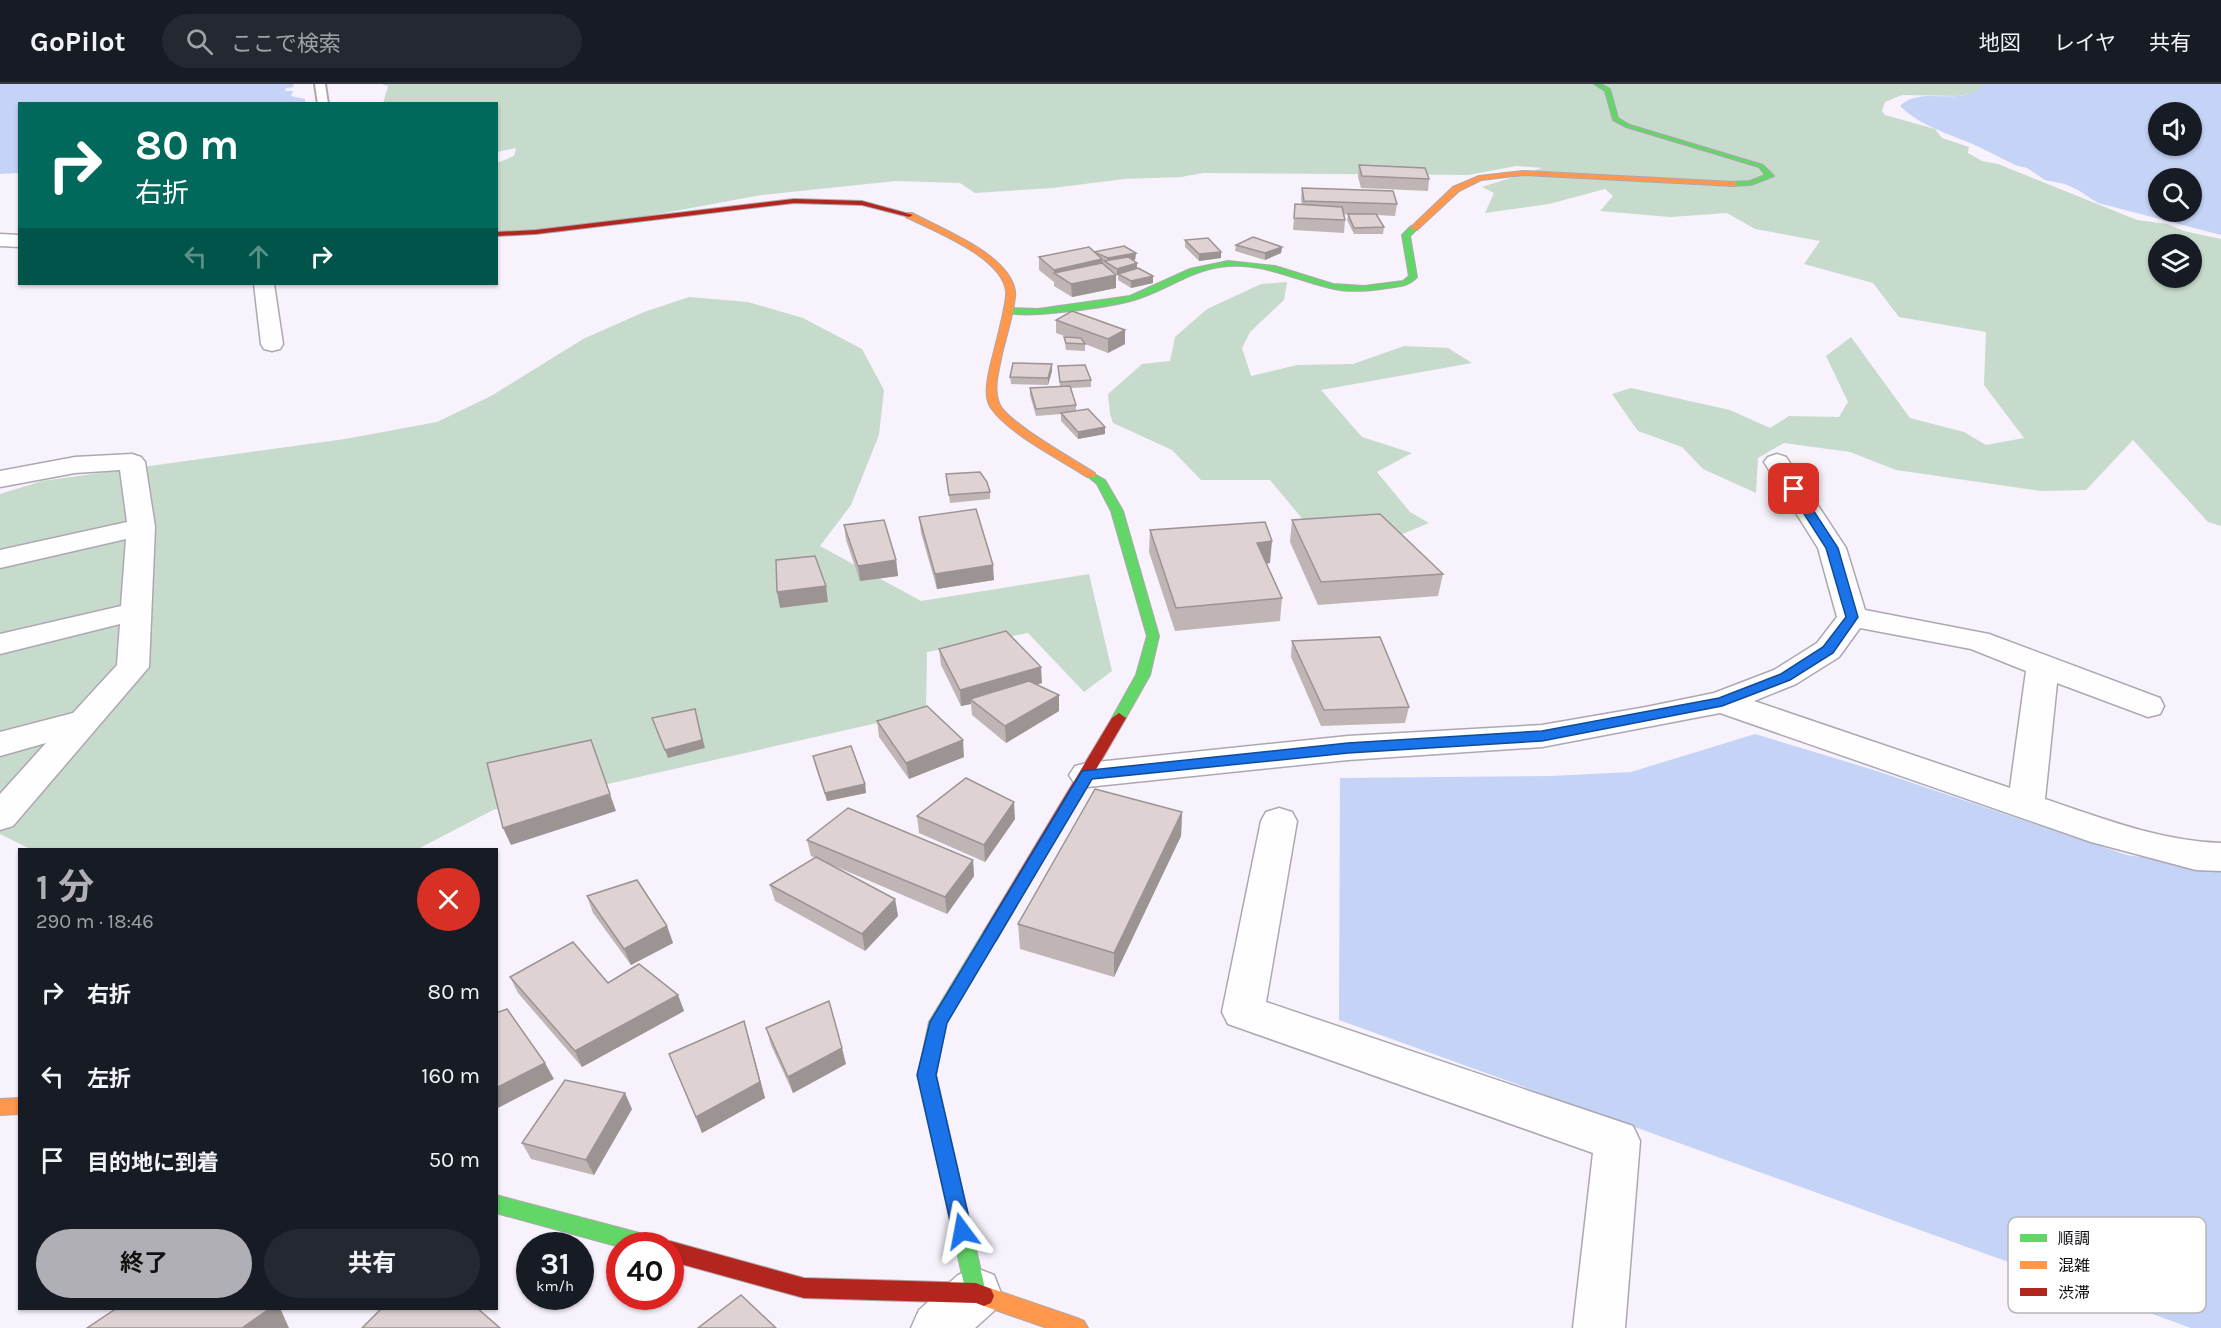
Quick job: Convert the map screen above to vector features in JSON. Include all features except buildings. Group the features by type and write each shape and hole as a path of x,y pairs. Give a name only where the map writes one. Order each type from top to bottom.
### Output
{"street":[{"path":"1008,311 1038,312 1132,298 1193,270 1228,263 1275,268 1332,286 1364,289 1405,283 1413,276 1406,235 1456,189 1479,178 1523,173 1719,185 1750,183 1770,176 1761,166 1628,126 1615,119 1608,90 1597,84"},
{"path":"498,234 547,231 767,203 820,201 862,203 914,216 969,246 993,262 1005,276 1011,292 991,384 994,405 1009,422 1063,454 1101,482 1117,511 1153,636 1143,675 1087,775 939,1022 927,1075 976,1293"},
{"path":"0,240 18,241"},
{"path":"264,285 272,344"},
{"path":"0,479 75,465 132,462 141,527 134,667 82,722 0,817"},
{"path":"1777,462 1832,548 1852,617"},
{"path":"0,559 141,527"},
{"path":"0,644 138,611"},
{"path":"1087,775 1348,748 1542,736 1722,702 1785,677 1828,650 1852,617"},
{"path":"1852,617 1978,641 2148,706"},
{"path":"2026,806 2043,664"},
{"path":"1722,702 2104,833 2196,856 2221,857"},
{"path":"0,744 82,722"},
{"path":"1279,821 1243,1012 1617,1141 1599,1328"},
{"path":"0,1107 18,1106"},
{"path":"498,1205 606,1234"},
{"path":"684,1255 804,1288 976,1293 1077,1328"},
{"path":"937,1328 976,1293"}],"lane":[{"path":"320,84 323,102"}],"green space":[{"path":"381,84 1987,84 1977,93 1957,96 1902,95 1885,102 1882,111 1885,115 1935,129 1942,138 1969,147 1968,153 1982,161 1998,164 2137,220 2167,224 2198,234 2148,234 2148,288 2202,288 2202,235 2221,239 2221,526 2208,522 2133,440 2086,490 2041,491 1896,470 1850,452 1784,443 1758,458 1756,493 1703,469 1682,447 1638,431 1612,394 1631,388 1730,410 1770,428 1789,416 1839,417 1848,402 1826,356 1851,337 1910,418 1964,432 1986,445 2024,438 1984,385 1986,332 1899,317 1873,283 1804,264 1820,241 1755,229 1727,213 1670,217 1600,211 1613,196 1605,189 1549,204 1485,213 1494,193 1482,187 1542,168 1516,166 1469,175 1203,173 1181,177 1124,179 1053,188 975,193 960,183 896,181 761,195 562,232 498,237 498,163 514,156 516,148 498,152 498,102 383,102 388,86"},
{"path":"1287,282 1284,300 1250,332 1242,348 1251,376 1297,365 1353,364 1404,346 1448,348 1472,363 1321,390 1362,437 1412,453 1377,472 1410,512 1429,523 1400,535 1310,528 1270,480 1201,480 1172,450 1113,423 1108,394 1142,364 1170,361 1175,337 1207,309 1261,284"},
{"path":"689,297 748,302 803,318 862,349 884,390 879,435 851,505 820,546 921,601 1089,574 1112,671 1084,692 1028,633 927,652 926,712 493,810 420,848 28,848 0,834 0,494 42,481 345,439 437,422 491,396 583,339 644,312"}],"water":[{"path":"0,84 293,84 294,87 286,88 285,91 293,91 291,96 305,99 305,102 18,102 18,173 0,174"},
{"path":"1985,84 2221,84 2221,235 2171,222 2202,222 2202,168 2148,168 2148,216 2098,203 2065,184 2045,180 2027,168 2015,165 1928,126 1900,106 1919,97 1965,95"},
{"path":"1755,734 1877,771 2127,855 2221,868 2221,1328 2191,1328 2150,1313 2206,1313 2206,1217 2008,1217 2008,1262 1339,1020 1340,778 1551,776 1631,772"}],"traffic: fast":[{"path":"1597,84 1608,90 1615,119 1628,126 1761,166 1770,176 1751,183 1734,184"},
{"path":"1008,311 1038,312 1132,298 1193,271 1228,263 1275,268 1332,286 1364,289 1405,283 1413,277 1406,235 1414,228"},
{"path":"1091,475 1101,482 1117,511 1153,636 1143,675 1119,718"},
{"path":"976,1293 927,1075 938,1022 990,936"},
{"path":"498,1205 606,1234"}],"traffic: slow":[{"path":"1414,228 1456,189 1479,178 1523,173 1734,184"},
{"path":"909,215 969,246 993,262 1005,276 1011,292 991,384 994,405 1009,422 1091,475"},
{"path":"0,1107 18,1106"},
{"path":"984,1296 1077,1328"}],"traffic: jam":[{"path":"498,234 536,232 794,201 862,203 909,215"},
{"path":"990,936 1119,718"},
{"path":"684,1255 804,1288 976,1293 984,1296"}],"route":[{"path":"962,1231 927,1075 939,1022 988,936 1087,775 1348,748 1542,736 1722,702 1785,677 1828,650 1852,617 1832,548 1794,489"}]}
